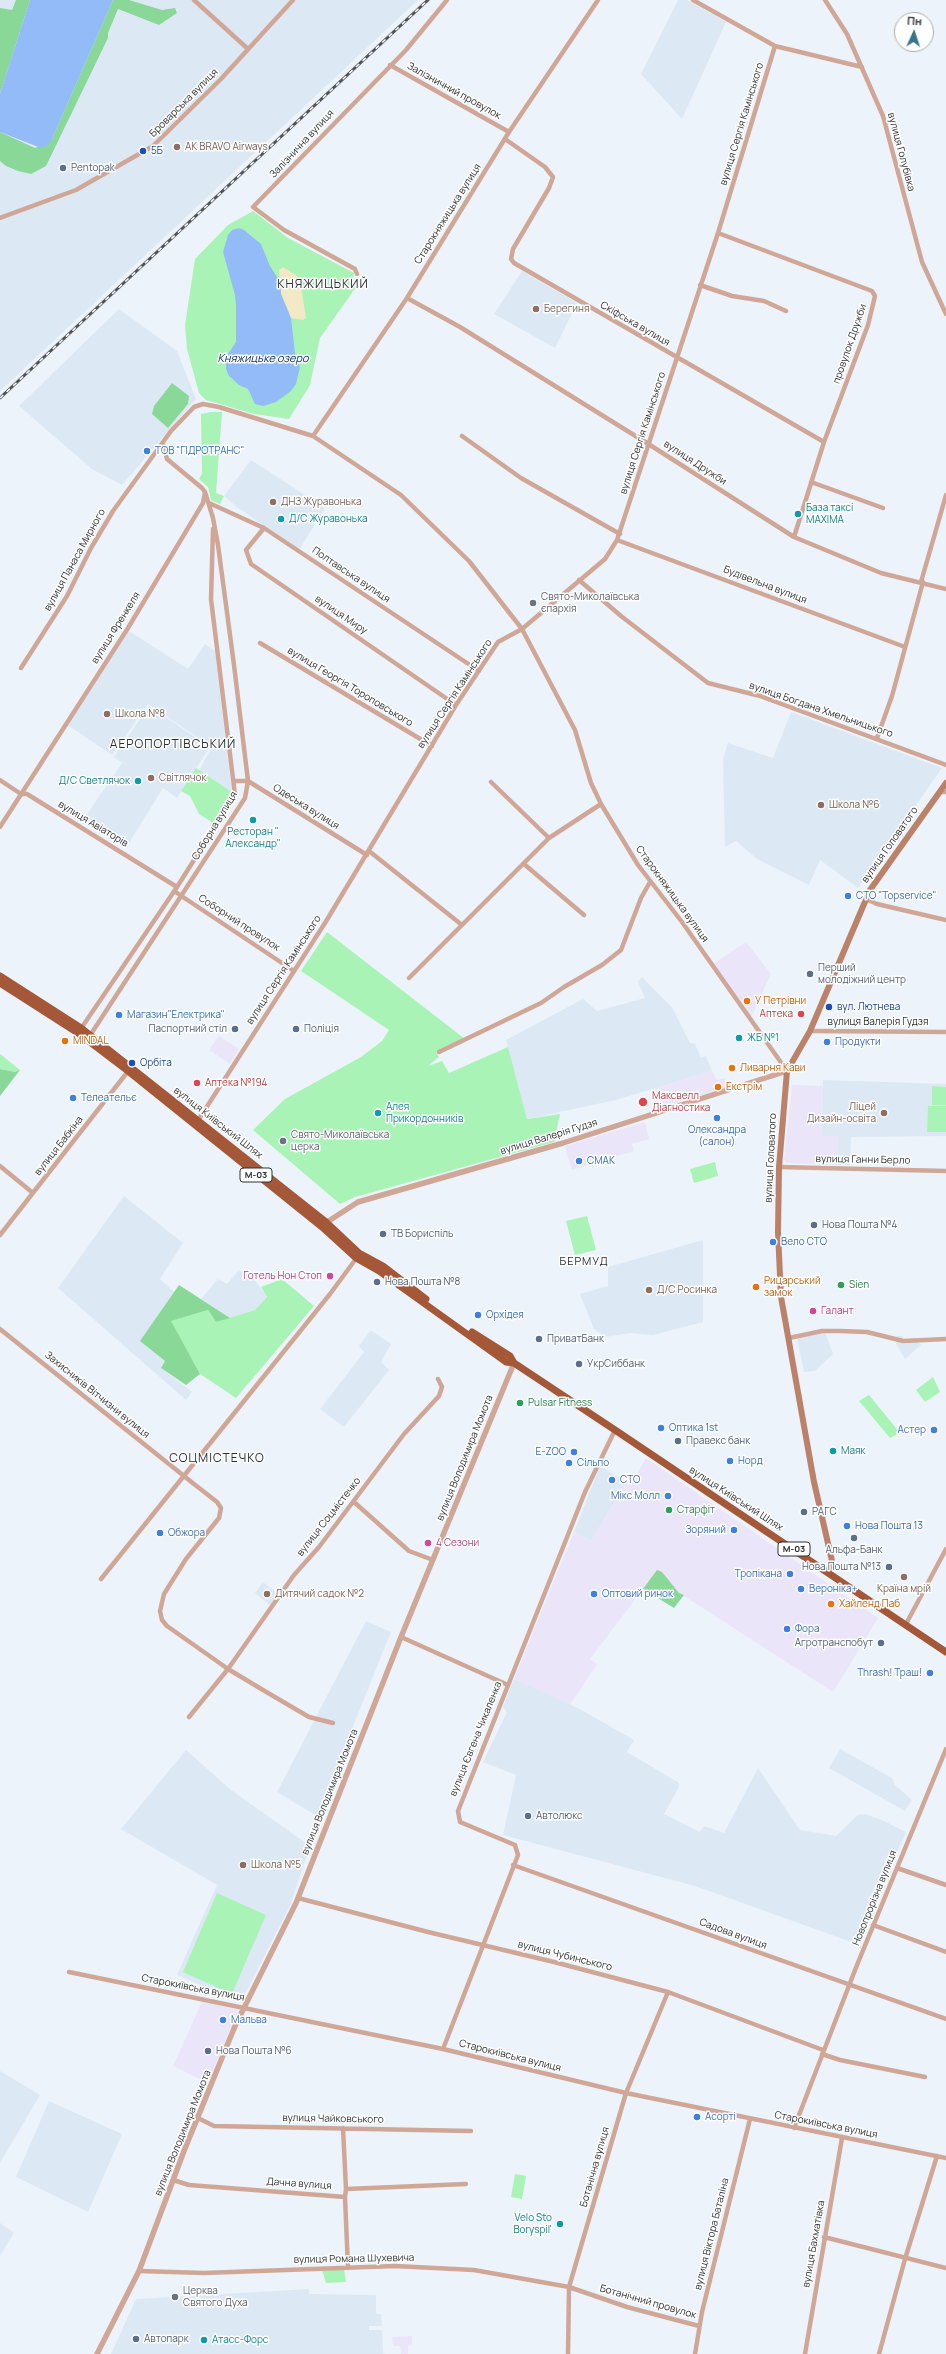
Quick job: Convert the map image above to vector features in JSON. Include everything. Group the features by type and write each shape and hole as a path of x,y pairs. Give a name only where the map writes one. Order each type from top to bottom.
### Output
{"highway":[{"name":"вулиця Київський Шлях","path":"0,976 89,1038 129,1069 324,1224 358,1255 383,1266 443,1311 510,1356 514,1363 828,1571 946,1652"},
{"name":"вулиця Київський Шлях","path":"0,983 79,1031"}],"main road":[{"name":"вулиця Головатого","path":"828,1571 832,1561 814,1482 781,1297 778,1232 779,1167 787,1071 810,1031 866,899 877,878 943,792 946,783"}],"street":[{"path":"194,0 248,49"},
{"name":"Броварська вулиця","path":"0,218 76,190 153,146 172,130 293,0"},
{"name":"Залізнична вулиця","path":"357,274 355,269 284,230 253,207 421,34 447,0"},
{"name":"Старокняжицька вулиця","path":"313,436 407,298 509,132 598,0"},
{"path":"693,0 775,46 862,67"},
{"name":"вулиця Голубівка","path":"826,0 847,34 883,116 922,262 946,314"},
{"name":"вулиця Сергія Камінського","path":"197,1123 368,853 456,705 498,642 522,629 605,559 617,540 650,444 676,359 718,233 775,46"},
{"name":"Залізничний провулок","path":"390,65 509,132"},
{"name":"Скіфська вулиця","path":"505,139 545,167 553,177 549,188 513,249 511,259 514,263 676,359 824,442"},
{"name":"провулок Дружби","path":"718,233 872,290 875,296 868,325 824,442 794,537"},
{"path":"700,285 732,296 764,301 786,311"},
{"name":"вулиця Дружби","path":"407,298 460,327 650,444 794,537 881,573 946,589"},
{"name":"Старокняжицька вулиця","path":"163,444 184,416 194,407 203,404 269,421 313,436 401,495 469,561 522,629 575,730 591,783 601,804 638,865 682,922 787,1071"},
{"path":"462,436 521,478 620,534"},
{"path":"163,444 167,460 198,483 205,492"},
{"name":"вулиця Панаса Мирного","path":"21,668 67,596 91,548 113,510 147,462 163,444"},
{"path":"811,482 883,508"},
{"name":"Соборна вулиця","path":"89,1038 245,798 248,781 234,665 213,518 205,492"},
{"name":"вулиця Френкеля","path":"0,827 128,628 195,516 205,498 205,492"},
{"path":"877,738 905,647 946,495"},
{"name":"Полтавська вулиця","path":"209,503 264,528 479,671"},
{"name":"Соборна вулиця","path":"79,1031 174,892 235,795 211,599 213,518"},
{"name":"вулиця Миру","path":"264,528 246,550 251,564 456,705"},
{"name":"Будівельна вулиця","path":"617,540 905,647"},
{"name":"вулиця Богдана Хмельницького","path":"579,580 621,616 708,683 760,696 877,738 946,765"},
{"name":"вулиця Георгія Тороповського","path":"260,643 432,746"},
{"name":"вулиця Авіаторів","path":"0,780 21,794 27,794 177,887"},
{"path":"234,781 248,781"},
{"name":"Одеська вулиця","path":"248,781 368,853 462,925"},
{"path":"491,782 549,838"},
{"path":"409,978 549,838 601,804"},
{"path":"524,864 584,915"},
{"path":"439,1052 541,1003 564,987 602,965 621,950 641,898 650,882"},
{"name":"Соборний провулок","path":"174,892 294,971"},
{"path":"866,899 877,904 946,920"},
{"name":"вулиця Валерія Гудзя","path":"810,1031 946,1032"},
{"name":"вулиця Бабкіна","path":"0,1235 129,1069"},
{"name":"вулиця Валерія Гудзя","path":"324,1224 358,1202 555,1145 787,1071"},
{"path":"0,1166 33,1193"},
{"name":"вулиця Ганни Берло","path":"779,1167 946,1171"},
{"path":"101,1579 330,1294 358,1255"},
{"name":"Захисників Вітчизни вулиця","path":"0,1329 184,1476"},
{"path":"789,1338 822,1331 840,1331 867,1332 903,1341 946,1339"},
{"name":"вулиця Володимира Момота","path":"97,2354 139,2271 198,2118 245,2008 298,1898 401,1637 514,1363"},
{"name":"вулиця Соцмістечко","path":"189,1717 228,1669 294,1575 354,1502 404,1434 439,1396 442,1387 438,1379"},
{"name":"вулиця Євгена Чикаленка","path":"443,2049 518,1854 515,1845 460,1822 458,1811 585,1492 615,1430"},
{"path":"184,1476 217,1502 221,1513 182,1565 164,1594 160,1612 167,1626 228,1669 309,1718 324,1719 333,1723"},
{"path":"354,1502 409,1551 433,1560"},
{"path":"906,1624 946,1549"},
{"path":"401,1637 508,1685"},
{"name":"Новопрорізна вулиця","path":"794,2128 822,2052 873,1924 946,1749"},
{"name":"Садова вулиця","path":"513,1865 946,2019"},
{"path":"897,1868 946,1886"},
{"name":"вулиця Чубинського","path":"298,1898 668,1992 822,2052"},
{"path":"873,1924 946,1952"},
{"name":"Старокиївська вулиця","path":"69,1972 443,2049 626,2093 946,2158"},
{"name":"Ботанічна вулиця","path":"568,2354 569,2287 626,2093 668,1992"},
{"path":"822,2052 840,2060 925,2077"},
{"name":"вулиця Чайковського","path":"198,2118 214,2126 471,2131"},
{"name":"вулиця Віктора Баталіна","path":"694,2354 699,2326 750,2118"},
{"path":"343,2128 346,2189"},
{"name":"вулиця Бахматівка","path":"805,2354 842,2138"},
{"path":"879,2354 905,2259 937,2156"},
{"name":"Дачна вулиця","path":"173,2180 188,2185 345,2197 346,2189 466,2184"},
{"path":"345,2197 348,2268"},
{"path":"824,2237 905,2259 946,2268"},
{"name":"вулиця Романа Шухевича","path":"139,2271 204,2273 395,2266 474,2270 569,2287"},
{"name":"Ботанічний провулок","path":"569,2287 627,2307 699,2326"}],"shaded area":[{"path":"0,0 418,0 0,391"},
{"path":"678,0 687,0 726,22 682,119 641,74"},
{"name":"Берегиня","path":"522,271 577,303 555,348 494,314"},
{"path":"119,309 177,351 196,399 122,485 92,469 19,406"},
{"name":"ДНЗ Журавонька","path":"251,460 325,508 299,550 237,507 224,496"},
{"name":"Школа №8","path":"129,631 188,669 205,644 215,651 232,792 199,770 212,747 148,704 112,755 66,724"},
{"name":"Світлячок","path":"149,706 210,747 177,798 163,788 126,848 83,820 122,763 114,757"},
{"name":"Школа №6","path":"791,712 942,768 858,888 820,860 809,885 757,859 736,841 725,847 723,759 728,743 773,758"},
{"path":"746,942 771,974 751,1017 713,964"},
{"path":"642,977 672,1007 690,1043 695,1044 701,1058 706,1056 712,1071 616,1100 527,1119 506,1040 583,999 597,1011 645,998 638,982"},
{"path":"219,1036 239,1049 230,1064 209,1050"},
{"path":"712,1071 717,1080 725,1078 726,1088 660,1108 653,1089"},
{"name":"Ліцей Дизайн-освіта","path":"823,1080 946,1084 946,1136 851,1137 850,1165 838,1165 837,1136 822,1136"},
{"path":"792,1085 823,1086 822,1136 837,1136 838,1165 786,1163 784,1159"},
{"path":"645,1122 649,1139 632,1144 634,1151 572,1170 565,1146"},
{"path":"124,1196 183,1243 160,1279 174,1292 141,1341 165,1361 161,1368 192,1392 186,1400 58,1288"},
{"name":"Д/С Росинка","path":"703,1240 703,1322 653,1335 630,1333 605,1337 594,1329 580,1294 608,1286 608,1267"},
{"path":"239,1270 254,1279 267,1297 255,1310 230,1318 201,1299 218,1279 227,1284"},
{"path":"371,1330 391,1344 381,1362 389,1370 344,1427 320,1409 364,1352 359,1346"},
{"path":"825,1332 833,1354 815,1371 804,1372 797,1337"},
{"path":"897,1336 902,1336 906,1344 914,1337 921,1345 905,1359 896,1344"},
{"path":"646,1458 878,1618 833,1692 653,1576 590,1659 597,1664 570,1705 514,1679 574,1532 591,1541 626,1482 631,1485"},
{"path":"600,1466 626,1482 591,1541 574,1532"},
{"name":"Дитячий садок №2","path":"263,1582 279,1595 271,1606 255,1593"},
{"path":"366,1621 391,1632 317,1816 277,1792"},
{"path":"514,1679 578,1708 634,1740 627,1752 679,1783 679,1787 664,1814 700,1832 704,1826 724,1833 758,1768 800,1830 836,1836 858,1815 865,1814 884,1821 906,1832 857,1944 695,1886 503,1835 516,1775 483,1762 507,1712 503,1707"},
{"path":"840,1749 892,1778 895,1785 912,1800 905,1811 829,1768"},
{"name":"Школа №5","path":"186,1750 231,1790 310,1846 290,1906 241,2002 177,1975 217,1885 121,1829"},
{"path":"202,2002 238,2010 208,2083 173,2066"},
{"path":"0,2071 40,2095 0,2163"},
{"path":"49,2101 122,2134 88,2212 16,2177"},
{"path":"0,2223 14,2233 0,2256"},
{"path":"309,2289 309,2294 376,2295 376,2314 381,2314 382,2326 369,2326 369,2330 382,2330 383,2353 385,2354 111,2354 136,2299"},
{"path":"412,2336 412,2344 408,2345 408,2354 401,2354 400,2346 393,2346 392,2337"}],"green space":[{"path":"16,0 30,0 0,94 0,8 12,10"},
{"path":"113,0 129,0 162,10 175,8 177,13 159,25 118,9 108,33 108,38 46,166 31,174 6,166 0,161 0,132 35,148 52,139"},
{"path":"253,211 288,238 354,273 353,279 359,283 320,338 310,385 289,419 254,414 206,400 199,393 187,349 185,325 195,259 228,225"},
{"path":"172,383 189,396 188,404 168,428 152,414 154,406"},
{"path":"222,412 216,493 224,496 220,504 211,500 208,487 199,479 202,474 201,414"},
{"path":"196,768 232,792 213,823 199,814 190,796 181,791"},
{"path":"327,932 465,1039 436,1052 439,1057 428,1066 442,1061 449,1073 508,1047 527,1119 560,1114 554,1142 355,1197 340,1204 253,1130 285,1099 361,1057 382,1041 389,1030 301,971"},
{"path":"0,1054 20,1070 15,1072 0,1069"},
{"path":"0,1069 15,1072 20,1070 0,1096"},
{"path":"932,1086 946,1087 946,1105 932,1105"},
{"path":"928,1106 946,1106 946,1132 927,1132"},
{"path":"715,1162 718,1176 694,1183 690,1169"},
{"path":"587,1216 596,1250 575,1255 566,1221"},
{"path":"282,1279 314,1306 236,1398 200,1374 170,1321 208,1310 216,1322 255,1310 267,1297 261,1287"},
{"path":"179,1285 230,1318 216,1322 208,1310 171,1321 200,1374 186,1385 161,1368 165,1361 140,1341"},
{"path":"933,1377 940,1392 925,1402 916,1390"},
{"path":"869,1395 900,1433 890,1438 859,1401"},
{"path":"657,1570 662,1572 679,1593 684,1595 674,1608 643,1589"},
{"path":"217,1893 266,1915 232,1994 183,1972"},
{"path":"515,2174 526,2176 522,2199 511,2197"},
{"path":"344,2269 346,2282 326,2283 322,2270"}],"sand":[{"path":"283,267 296,275 301,286 306,318 303,320 291,318 281,294 279,270"}],"water":[{"path":"30,0 113,0 52,139 47,146 41,148 0,132 0,94"},
{"name":"Княжицьке озеро","path":"239,228 244,230 261,244 270,266 280,282 281,294 291,318 295,353 300,367 296,384 291,391 276,402 263,406 255,404 248,389 239,385 229,376 226,369 226,357 236,342 236,306 235,295 223,252 228,235 232,230"}],"railway":[{"path":"0,398 428,0"}],"place":[{"name":"АК BRAVO Airways","path":"177,147"},
{"name":"5Б","path":"143,151"},
{"name":"Pentopak","path":"63,168"},
{"name":"Берегиня","path":"536,309"},
{"name":"ТОВ \"ГІДРОТРАНС\"","path":"147,451"},
{"name":"ДНЗ Журавонька","path":"273,502"},
{"name":"База таксі MAXIMA","path":"798,514"},
{"name":"Д/С Журавонька","path":"281,519"},
{"name":"Свято-Миколаївська єпархія","path":"533,603"},
{"name":"Школа №8","path":"107,714"},
{"name":"Світлячок","path":"151,778"},
{"name":"Д/С Светлячок","path":"138,781"},
{"name":"Школа №6","path":"821,805"},
{"name":"Ресторан \" Александр\"","path":"253,820"},
{"name":"СТО \"Topservice\"","path":"848,896"},
{"name":"Перший молодіжний центр","path":"810,974"},
{"name":"У Петрівни","path":"747,1001"},
{"name":"вул. Лютнева","path":"829,1007"},
{"name":"Аптека","path":"801,1014"},
{"name":"Магазин\"Електрика\"","path":"119,1015"},
{"name":"Паспортний стіл","path":"235,1029"},
{"name":"Поліція","path":"296,1029"},
{"name":"ЖБ №1","path":"739,1038"},
{"name":"MINDAL","path":"65,1041"},
{"name":"Продукти","path":"827,1042"},
{"name":"Орбіта","path":"132,1063"},
{"name":"Ливарня Кави","path":"732,1068"},
{"name":"Аптека №194","path":"197,1083"},
{"name":"Екстрім","path":"718,1087"},
{"name":"Телеательє","path":"73,1098"},
{"name":"Максвелл Діагностика","path":"643,1102"},
{"name":"Алея Прикордонників","path":"378,1113"},
{"name":"Ліцей Дизайн-освіта","path":"884,1113"},
{"name":"Олександра (салон)","path":"717,1118"},
{"name":"Свято-Миколаївська церка","path":"283,1141"},
{"name":"СМАК","path":"579,1161"},
{"name":"Нова Пошта №4","path":"814,1225"},
{"name":"ТВ Бориспіль","path":"383,1234"},
{"name":"Вело СТО","path":"773,1242"},
{"name":"Готель Нон Стоп","path":"330,1276"},
{"name":"Нова Пошта №8","path":"377,1282"},
{"name":"Sien","path":"841,1285"},
{"name":"Рицарський замок","path":"756,1287"},
{"name":"Д/С Росинка","path":"649,1290"},
{"name":"Галант","path":"813,1311"},
{"name":"Орхідея","path":"478,1315"},
{"name":"ПриватБанк","path":"539,1339"},
{"name":"УкрСиббанк","path":"579,1364"},
{"name":"Pulsar Fitness","path":"520,1403"},
{"name":"Оптика 1st","path":"661,1428"},
{"name":"Астер","path":"934,1430"},
{"name":"Правекс банк","path":"678,1441"},
{"name":"Маяк","path":"833,1451"},
{"name":"E-ZOO","path":"574,1452"},
{"name":"Норд","path":"730,1461"},
{"name":"Сільпо","path":"569,1463"},
{"name":"СТО","path":"612,1480"},
{"name":"Мікс Молл","path":"668,1496"},
{"name":"Старфіт","path":"669,1510"},
{"name":"РАГС","path":"804,1512"},
{"name":"Нова Пошта 13","path":"847,1526"},
{"name":"Зоряний","path":"734,1530"},
{"name":"Обжора","path":"160,1533"},
{"name":"Альфа-Банк","path":"854,1538"},
{"name":"4 Сезони","path":"428,1543"},
{"name":"Нова Пошта №13","path":"889,1567"},
{"name":"Тропікана","path":"790,1574"},
{"name":"Країна мрій","path":"904,1577"},
{"name":"Вероніка+","path":"801,1589"},
{"name":"Дитячий садок №2","path":"267,1594"},
{"name":"Оптовий ринок","path":"594,1594"},
{"name":"Хайленд Паб","path":"831,1604"},
{"name":"Фора","path":"787,1629"},
{"name":"Агротранспобут","path":"881,1643"},
{"name":"Thrash! Траш!","path":"930,1673"},
{"name":"Автолюкс","path":"528,1816"},
{"name":"Школа №5","path":"243,1865"},
{"name":"Мальва","path":"223,2020"},
{"name":"Нова Пошта №6","path":"208,2051"},
{"name":"Асорті","path":"697,2117"},
{"name":"Velo Sto Boryspil'","path":"560,2224"},
{"name":"Церква Святого Духа","path":"175,2297"},
{"name":"Автопарк","path":"136,2339"},
{"name":"Атасс-Форс","path":"204,2340"}],"district":[{"name":"КНЯЖИЦЬКИЙ","path":"323,285"},
{"name":"АЕРОПОРТІВСЬКИЙ","path":"173,745"},
{"name":"БЕРМУД","path":"584,1262"},
{"name":"СОЦМІСТЕЧКО","path":"217,1459"}]}
